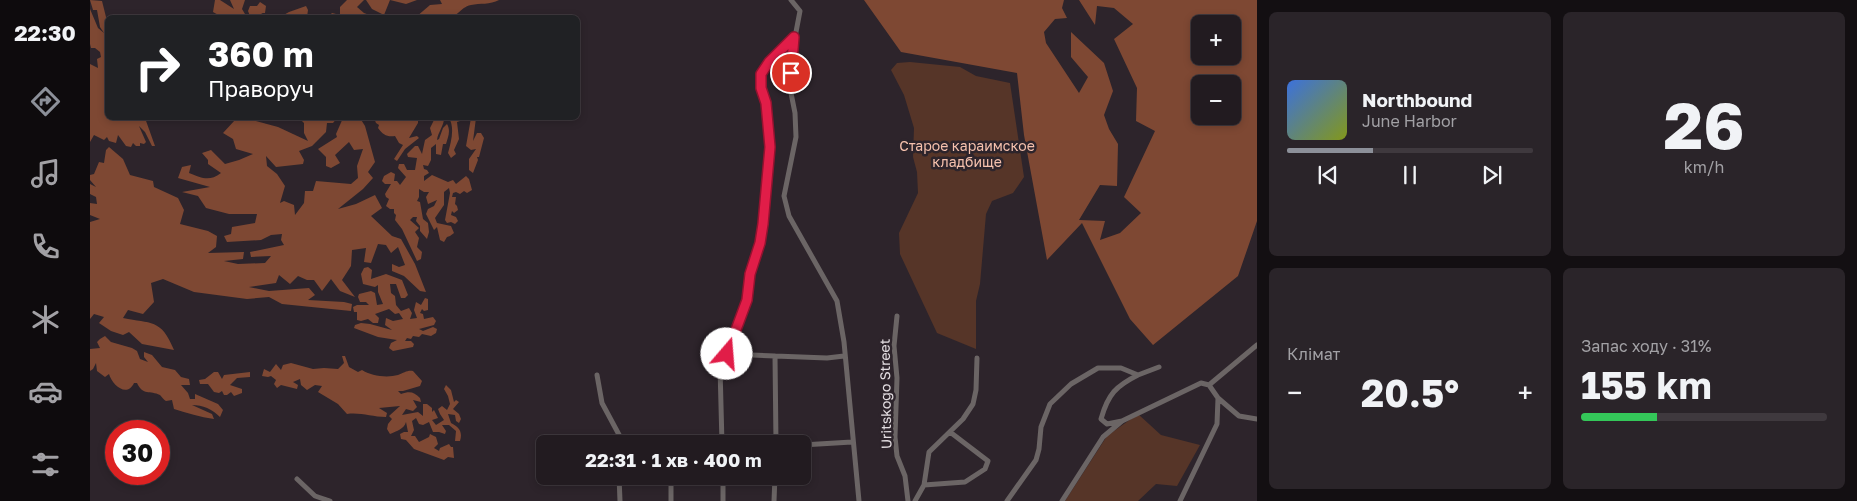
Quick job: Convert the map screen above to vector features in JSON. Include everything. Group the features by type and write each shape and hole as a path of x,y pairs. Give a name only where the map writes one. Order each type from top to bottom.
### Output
{"street":[{"path":"791,0 800,11 792,53 791,93 795,113 796,137 784,196 788,216 837,301 859,501"},
{"path":"722,435 720,367 722,358 727,354 747,300 750,274 760,243 763,224 770,147 766,103 761,88 761,74 769,62 794,37"},
{"name":"Uritskogo Street","path":"897,316 894,346 896,378 895,436 897,456 905,476 908,501"},
{"path":"1209,385 1257,345"},
{"path":"727,354 828,358 844,356"},
{"path":"775,356 776,435"},
{"path":"915,501 924,485 929,452 963,418 973,404 976,390 977,358"},
{"path":"1007,501 1036,460 1039,449 1040,426 1050,404 1057,397 1071,384 1098,368 1121,368 1138,375"},
{"path":"1159,368 1122,382 1113,391 1105,406 1102,419 1107,424 1122,421 1201,383 1209,385 1218,398 1239,416 1257,419"},
{"path":"597,375 602,403 619,435"},
{"path":"1180,501 1217,424 1218,398"},
{"path":"1062,501 1103,437 1122,421"},
{"path":"924,485 965,482 985,469 988,461 950,432"},
{"path":"811,444 852,442"},
{"path":"297,479 315,498 330,501"},
{"path":"619,485 620,501"},
{"path":"671,485 671,501"},
{"path":"722,485 723,501"},
{"path":"774,501 775,485"}],"green space":[{"name":"Старое караимское кладбище","path":"910,62 960,67 976,76 1010,83 1024,177 1013,193 992,201 986,214 980,284 976,301 976,349 937,333 900,254 899,233 918,193 917,172 913,157 914,128 904,95 891,70 897,63"},
{"path":"1138,414 1161,435 1200,445 1177,486 1156,484 1138,501 1065,501 1107,436"}],"shaded area":[{"path":"90,0 102,1 106,15 105,120 146,120 155,146 152,146 145,132 139,126 146,142 144,144 140,143 140,146 136,146 133,143 131,147 126,146 118,135 116,143 109,141 107,137 104,140 94,135 90,142 90,64 98,68 97,59 101,57 100,52 95,48 91,48 90,44 90,9 98,28 104,33 100,27 97,10 93,10"},
{"path":"215,0 220,0 234,9 230,0 245,0 242,9 244,15 218,15 213,12"},
{"path":"347,0 364,0 357,7 370,15 340,15 340,7"},
{"path":"366,0 390,0 384,15 372,9"},
{"path":"390,0 417,0 406,4"},
{"path":"440,0 499,0 492,3 467,6 454,15 418,15 430,5 442,4"},
{"path":"864,0 1064,0 1062,8 1067,18 1055,19 1044,32 1046,43 1079,93 1088,77 1071,57 1071,32 1104,63 1113,91 1104,115 1109,129 1118,144 1117,186 1100,185 1079,220 1105,221 1100,240 1120,233 1141,213 1124,197 1155,131 1136,121 1137,88 1114,39 1133,24 1114,8 1097,6 1095,25 1079,0 1257,0 1257,221 1238,276 1153,345 1130,319 1082,223 1047,260 1024,135 1017,73 901,52"},
{"path":"260,2 266,6 265,13 261,13 264,15 250,15 248,11 250,6 257,6"},
{"path":"306,6 308,10 307,15 284,15"},
{"path":"235,120 252,120 278,127 308,141 304,133 304,123 301,120 335,120 333,123 327,123 326,132 312,146 299,151 304,160 303,164 276,167 266,156 267,166 277,174 285,186 280,203 284,201 294,205 295,215 304,203 305,191 313,191 316,181 351,184 358,178 357,166 363,149 354,150 349,142 335,155 340,163 331,168 326,166 326,157 318,149 337,137 336,134 342,120 361,120 365,126 375,162 368,172 373,178 363,189 338,209 356,204 375,195 382,208 371,216 392,236 401,239 415,264 426,292 420,291 404,276 392,271 392,264 399,267 405,265 398,247 391,253 386,245 378,244 371,263 364,262 366,248 352,250 351,266 342,280 355,297 340,291 331,279 322,291 314,280 307,280 298,276 290,284 279,275 276,283 249,287 269,291 309,288 315,295 308,300 352,304 351,311 282,304 269,297 247,299 194,292 163,279 151,283 154,302 143,314 128,310 123,318 148,322 160,327 174,350 142,344 129,332 123,335 111,331 99,323 104,317 94,314 90,319 90,222 100,219 90,215 90,203 97,204 96,197 90,194 90,184 96,187 90,180 90,175 94,174 99,162 104,163 106,150 109,147 123,159 130,175 153,181 154,187 178,198 184,210 180,224 208,231 217,236 216,247 208,253 244,252 243,259 224,261 238,264 265,263 271,256 251,257 250,252 284,245 281,240 282,234 271,235 261,240 227,242 224,236 231,234 232,227 255,223 257,214 229,214 206,208 198,196 182,192 210,187 178,178 182,167 191,165 189,173 205,178 213,178 221,173 208,164 208,160 202,153 211,150 225,164 253,154 236,149 233,139 223,133"},
{"path":"375,120 418,120 409,138 417,136 419,138 405,149 397,161 394,159 403,145 399,143 395,136 385,135"},
{"path":"434,120 444,120 437,140 447,124 449,134 446,144 443,144 441,155 436,154 436,144 431,148 431,160 428,166 423,165 424,169 429,173 424,176 424,181 432,175 448,182 453,180 456,184 466,176 469,179 472,190 467,193 464,191 460,194 453,193 452,197 456,197 455,204 458,210 454,213 452,211 451,215 456,217 458,221 455,224 447,223 445,220 450,193 449,188 444,192 444,205 435,218 437,223 451,226 454,233 447,237 444,242 440,240 437,227 434,230 426,214 428,209 434,206 437,200 428,204 426,197 429,192 419,189 417,201 420,202 423,219 428,223 429,232 427,239 420,231 420,226 416,221 417,217 413,217 410,220 419,228 415,232 419,238 417,247 422,252 421,259 417,261 402,229 395,220 394,209 386,206 389,199 385,194 391,184 385,184 382,181 384,176 391,172 395,174 394,181 397,181 400,185 406,177 398,168 399,164 404,164 407,170 415,170 417,158 408,157 407,154 415,146 418,146 422,154 425,140 432,135 430,128"},
{"path":"450,120 460,120 457,122 459,139 454,150 456,154 451,158 448,153 452,131"},
{"path":"471,120 476,120 473,141 477,133 481,133 484,138 473,173 469,170 469,159 476,149 471,150 466,146"},
{"path":"368,267 372,270 371,279 386,274 402,280 408,295 405,298 401,298 396,284 390,284 391,293 395,296 396,305 401,311 409,308 412,313 410,319 417,318 414,310 416,302 421,305 425,298 428,299 428,310 424,311 422,309 420,313 423,314 424,319 433,317 436,321 434,325 419,329 423,331 433,327 437,329 436,333 431,336 422,334 419,337 407,338 405,341 411,341 414,344 413,347 393,351 389,348 391,343 397,340 378,337 354,328 355,325 361,323 392,330 385,325 386,318 393,321 403,319 399,313 395,314 389,309 375,314 379,318 378,323 373,323 368,319 357,320 357,312 354,312 353,307 369,305 366,302 360,302 359,294 371,291 375,293 377,305 383,304 378,292 378,285 375,287 363,284 361,274 364,268"},
{"path":"105,336 111,342 137,351 140,359 148,362 144,357 144,352 152,355 162,367 175,370 181,377 189,379 190,385 181,385 188,393 190,399 195,399 195,394 218,404 223,410 220,417 211,410 200,406 192,405 212,414 214,419 174,409 172,400 166,401 160,395 144,391 137,383 124,390 116,386 109,374 105,377 97,371 96,363 90,371 90,349 100,348 97,342"},
{"path":"342,356 345,356 349,367 358,372 362,370 374,375 389,376 413,371 422,381 420,386 398,391 401,394 414,393 420,398 421,402 413,400 417,407 413,411 406,409 402,415 418,412 423,416 423,404 427,404 432,408 432,412 434,410 438,418 432,420 436,425 444,420 438,409 442,406 447,410 450,404 444,389 446,385 451,390 454,402 456,400 459,402 453,409 459,414 461,419 459,423 456,421 455,415 448,414 451,423 460,430 460,441 455,441 456,431 449,425 442,425 446,431 445,434 433,432 429,422 423,425 419,424 416,418 412,421 414,430 411,436 415,436 419,442 429,437 430,434 436,437 438,444 434,448 439,451 440,448 449,444 453,447 454,458 448,457 444,460 414,449 406,440 401,439 400,434 408,432 406,422 398,431 390,434 387,429 392,419 389,416 400,406 379,408 387,413 386,417 347,414 338,404 318,392 322,386 315,385 307,390 301,385 300,379 293,382 298,385 297,389 281,385 277,388 274,384 276,380 271,376 262,376 264,369 270,372 276,364 281,370 283,365 291,363 313,369 338,369 344,363"},
{"path":"214,372 218,372 222,379 224,375 250,372 250,377 237,378 230,385 242,389 242,393 234,396 231,392 224,395 222,391 219,393 214,392 208,384 200,384 199,380 205,379"}],"route":[{"path":"727,354 747,300 750,274 760,243 763,224 770,147 766,103 761,88 761,74 769,62 794,37 791,73"}]}
